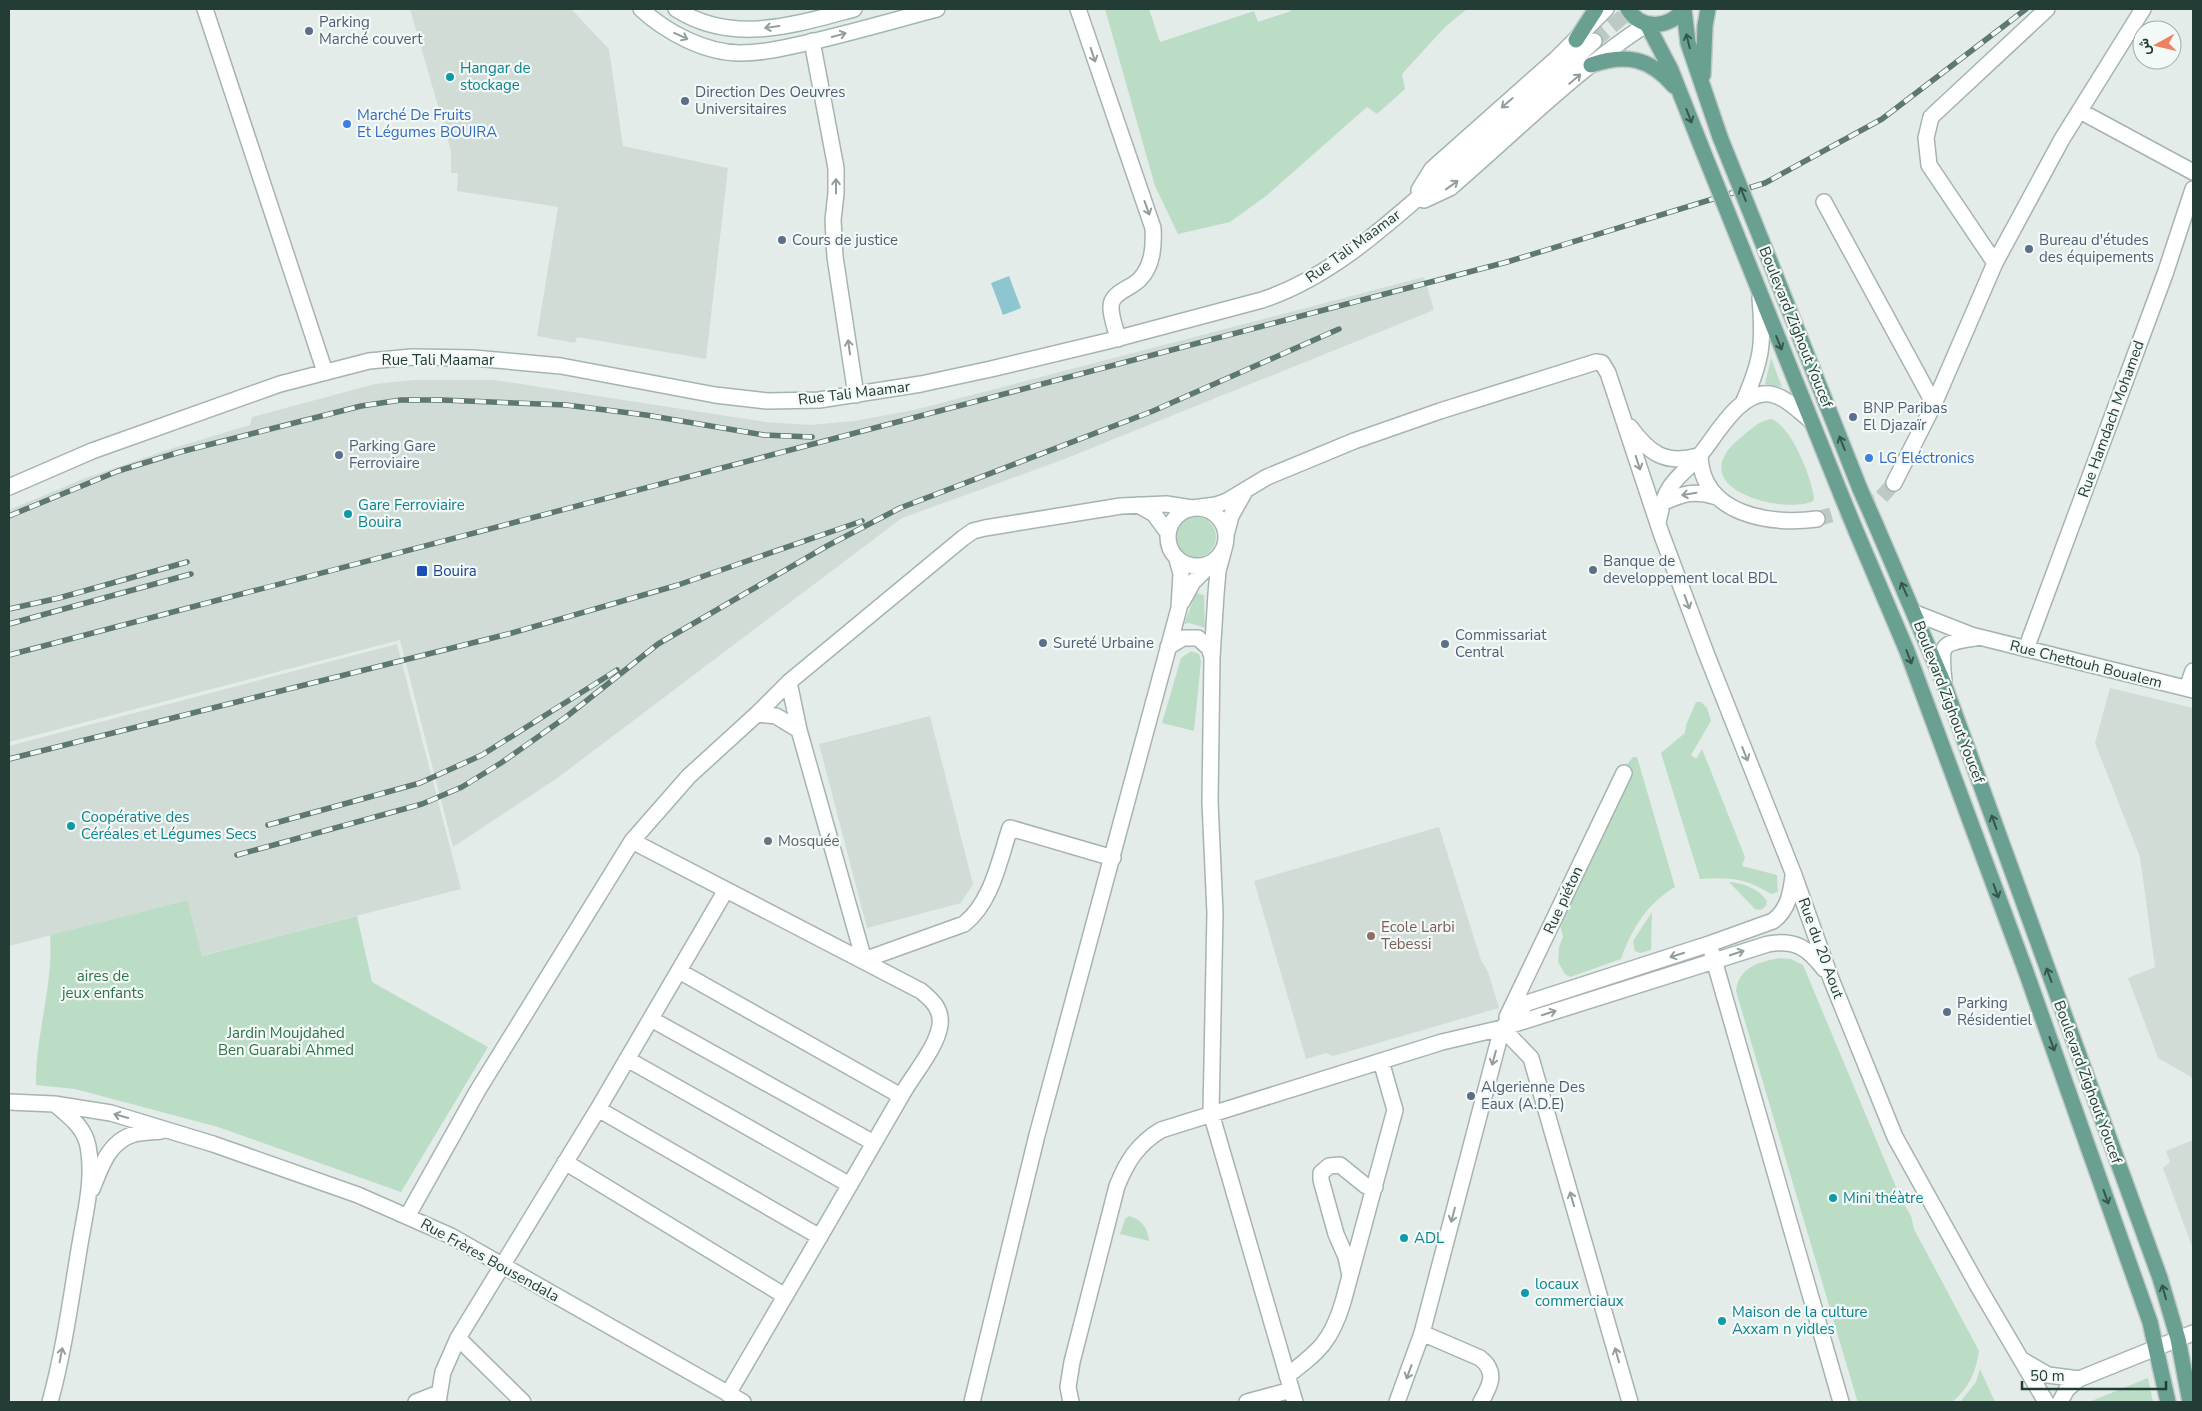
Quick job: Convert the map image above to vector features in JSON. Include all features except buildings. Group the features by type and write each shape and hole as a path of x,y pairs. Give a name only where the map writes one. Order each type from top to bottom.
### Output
{"main road":[{"path":"1576,40 1596,9"},
{"path":"1628,9 1637,19 1647,24 1657,25 1677,18 1684,9"},
{"name":"Boulevard Zighout Youcef","path":"1684,9 1688,43 1720,137 1860,489 1944,684 2160,1278 2178,1339 2190,1402"},
{"path":"1703,89 1705,26 1708,9"},
{"name":"Boulevard Zighout Youcef","path":"1647,24 1671,70 1809,419 1907,651 2032,987 2150,1322 2156,1348"},
{"path":"1591,65 1607,60 1636,59 1653,67 1665,76 1681,95"},
{"path":"2156,1348 2168,1402"}],"street":[{"path":"205,9 325,372"},
{"path":"641,9 677,34 706,47 738,53 772,50 812,42 937,9"},
{"path":"676,9 690,18 715,26 745,30 776,27 854,9"},
{"path":"1078,9 1153,228 1154,247 1148,265 1140,280 1115,297 1110,307 1118,339"},
{"path":"1408,206 1432,170 1576,40 1606,9"},
{"path":"1995,263 1929,164 1926,138 1931,116 2047,9"},
{"path":"1894,483 1934,404 1995,263 2062,139 2143,9"},
{"path":"1408,206 1450,188 1621,40 1647,24"},
{"name":"Rue Tali Maamar","path":"9,488 92,451 280,384 369,360 412,357 474,358 561,366 715,395 767,401 819,400 921,384 1118,339 1285,292 1342,258 1408,206 1594,41"},
{"path":"812,42 836,168 836,192 832,220 835,257 856,395"},
{"path":"2080,111 2193,172"},
{"name":"Rue Hamdach Mohamed","path":"2026,649 2161,284 2193,189"},
{"path":"1824,202 1934,404"},
{"path":"1743,403 1755,376 1763,339 1760,298"},
{"name":"Rue du 20 Aout","path":"1192,508 1216,505 1245,491 1267,477 1354,441 1440,411 1596,362 1602,362 1606,367 1658,524 1722,694 1794,875 1831,979 1895,1137 2046,1402"},
{"path":"1658,524 1662,503 1678,475 1700,456 1719,428 1743,403 1755,397 1770,394 1780,398 1809,419"},
{"path":"1622,417 1642,443 1664,458 1679,460 1700,456"},
{"path":"1700,456 1700,470 1717,497"},
{"path":"1245,491 1231,516 1218,571 1212,657 1210,802 1215,913 1211,1113 1291,1389"},
{"path":"1662,503 1692,492 1703,492 1717,497 1754,517 1782,521 1817,519"},
{"path":"408,1215 478,1090 632,841 689,776 789,682 973,531 1138,505 1166,504 1207,509 1219,517 1224,526 1226,540 1221,554 1193,582 1179,608 1037,1135 972,1402"},
{"path":"1138,505 1154,514 1168,533 1171,551 1177,559 1185,564 1195,566 1205,565 1214,561"},
{"path":"1168,533 1176,516 1184,510 1192,508"},
{"path":"1177,559 1180,574 1179,608"},
{"path":"1193,582 1205,575 1210,577 1216,591"},
{"name":"Rue Chettouh Boualem","path":"1915,613 1941,625 1978,637 2190,689"},
{"path":"1944,684 1942,655 1946,645 1952,641 1978,637"},
{"path":"1168,647 1183,638 1198,638 1209,648 1212,657"},
{"path":"2190,689 2193,671"},
{"path":"789,682 799,730 864,960"},
{"path":"757,714 776,716 799,730"},
{"name":"Rue piéton","path":"1397,1402 1422,1333 1502,1028 1624,772"},
{"path":"864,960 964,924 976,915 985,901 1010,828 1113,858"},
{"path":"632,841 921,991 939,1009 940,1025 934,1042 728,1394"},
{"path":"1780,915 1791,893 1794,875"},
{"path":"416,1402 439,1398 443,1372 458,1338 598,1109 726,890"},
{"path":"1502,1028 1527,1003 1759,927 1780,915 1793,914 1802,916 1812,924"},
{"path":"1071,1402 1068,1387 1072,1362 1117,1186 1124,1168 1134,1152 1147,1139 1161,1130 1381,1061 1472,1034 1502,1028 1768,944 1795,943 1809,952 1831,979"},
{"path":"1709,944 1841,1402"},
{"path":"679,971 901,1096"},
{"path":"651,1019 874,1143"},
{"path":"1502,1028 1531,1058 1630,1402"},
{"path":"627,1059 850,1185"},
{"path":"1247,1402 1291,1389 1328,1341 1337,1322 1363,1234 1395,1110 1381,1061"},
{"name":"Rue Frères Bousendala","path":"9,1102 54,1104 111,1114 168,1130 312,1177 408,1215 451,1236 743,1402"},
{"path":"50,1402 66,1326 90,1166 88,1144 79,1124 54,1104"},
{"path":"598,1109 820,1237"},
{"path":"86,1201 110,1150 119,1141 134,1134 168,1130"},
{"path":"565,1162 785,1296"},
{"path":"1350,1277 1346,1257 1336,1234 1321,1180 1322,1173 1329,1166 1340,1165 1366,1186 1375,1187"},
{"path":"1336,1234 1350,1240 1363,1234"},
{"path":"1422,1333 1480,1358 1487,1363 1491,1372 1492,1382 1481,1402"},
{"path":"2060,1402 2067,1389 2079,1379 2193,1333"},
{"path":"458,1338 523,1402"},
{"path":"2019,1356 2043,1373 2056,1377 2079,1379"}],"shaded area":[{"path":"410,9 571,9 609,49 623,146 728,168 706,359 577,337 575,343 537,336 558,207 457,191 458,173 451,173 451,151"},
{"path":"1424,277 1434,310 1062,460 902,518 556,779 453,847 400,640 9,742 9,510 83,479 173,448 250,425 252,417 375,384 414,380 495,380 765,422 810,425 854,421 914,410"},
{"path":"397,644 461,889 201,956 186,900 9,946 9,746"},
{"path":"2110,688 2193,708 2193,1083 2191,1077 2158,1058 2128,978 2155,967 2140,857 2095,743"},
{"path":"930,716 973,884 961,903 867,928 819,744"},
{"name":"Ecole Larbi Tebessi","path":"1439,827 1481,960 1488,972 1499,1008 1333,1056 1326,1053 1306,1059 1254,881"},
{"path":"2193,1140 2193,1249 2163,1168 2170,1162 2166,1151"}],"green space":[{"path":"1105,9 1149,9 1160,42 1254,11 1258,22 1291,11 1291,9 1467,9 1445,27 1402,74 1405,89 1377,114 1367,107 1266,196 1230,222 1178,234 1155,186"},
{"path":"1771,358 1782,387 1765,384"},
{"path":"1771,419 1779,423 1793,441 1809,478 1813,501 1800,504 1782,504 1763,501 1744,494 1729,485 1722,472 1724,457 1739,439 1758,424"},
{"path":"1196,517 1210,523 1216,537 1210,551 1196,557 1182,551 1176,537 1182,523"},
{"path":"1196,593 1204,595 1205,628 1189,623 1184,624"},
{"path":"1191,651 1199,654 1201,661 1194,731 1162,723 1181,658"},
{"path":"1696,702 1701,702 1707,708 1711,721 1691,755 1696,759 1702,749 1745,857 1742,866 1777,875 1778,892 1771,894 1737,880 1720,878 1700,879 1661,753 1685,733 1686,725"},
{"path":"1633,757 1637,757 1675,887 1656,901 1642,918 1630,937 1621,959 1570,977 1565,974 1558,962 1559,947 1563,937 1559,920 1625,767"},
{"path":"1729,882 1746,885 1755,890 1767,901 1766,906 1761,910 1755,909"},
{"name":"Jardin Moujdahed Ben Guarabi Ahmed","path":"187,900 202,956 357,916 372,982 488,1047 401,1192 218,1127 75,1089 36,1085 38,1048 51,954 50,935"},
{"path":"1652,912 1651,950 1640,953 1635,951 1633,941"},
{"path":"1779,958 1791,959 1803,965 1901,1199 1911,1216 1914,1229 1979,1351 1971,1379 1952,1402 1859,1402 1857,1400 1736,991 1741,976 1750,967"},
{"path":"1129,1216 1134,1217 1144,1225 1149,1241 1120,1234 1125,1219"},
{"path":"1980,1369 1995,1402 1960,1402 1976,1382"},
{"path":"2148,1378 2153,1402 2089,1402"}],"water":[{"path":"1009,276 1021,308 1003,315 991,283"}],"tunnel":[{"path":"1594,41 1632,9"},
{"path":"1817,519 1878,501 1894,483"}],"railway":[{"path":"9,655 1507,262 1765,183 1882,119 2026,9"},
{"path":"237,855 422,804 462,787 501,763 566,717 658,644 827,546 900,508 1153,411 1339,329"},
{"path":"9,516 118,471 180,452 361,406 401,400 566,405 646,415 764,435 812,437"},
{"path":"9,759 508,634 678,585 862,521"},
{"path":"9,609 59,598 187,562"},
{"path":"9,624 191,574"},
{"path":"268,825 420,783 482,755 617,670"}],"place":[{"name":"Parking Marché couvert","path":"309,31"},
{"name":"Hangar de stockage","path":"450,77"},
{"name":"Direction Des Oeuvres Universitaires","path":"685,101"},
{"name":"Marché De Fruits Et Légumes BOUIRA","path":"347,124"},
{"name":"Cours de justice","path":"782,240"},
{"name":"Bureau d'études des équipements","path":"2029,249"},
{"name":"BNP Paribas El Djazaïr","path":"1853,417"},
{"name":"Parking Gare Ferroviaire","path":"339,455"},
{"name":"LG Eléctronics","path":"1869,458"},
{"name":"Gare Ferroviaire Bouira","path":"348,514"},
{"name":"Banque de developpement local BDL","path":"1593,570"},
{"name":"Bouira","path":"422,571"},
{"name":"Sureté Urbaine","path":"1043,643"},
{"name":"Commissariat Central","path":"1445,644"},
{"name":"Coopérative des Céréales et Légumes Secs","path":"71,826"},
{"name":"Mosquée","path":"768,841"},
{"name":"Ecole Larbi Tebessi","path":"1371,936"},
{"name":"Parking Résidentiel","path":"1947,1012"},
{"name":"Algerienne Des Eaux (A.D.E)","path":"1471,1096"},
{"name":"Mini théàtre","path":"1833,1198"},
{"name":"ADL","path":"1404,1238"},
{"name":"locaux commerciaux","path":"1525,1293"},
{"name":"Maison de la culture Axxam n yidles","path":"1722,1321"}],"park label":[{"name":"aires de jeux enfants","path":"103,984"}]}
